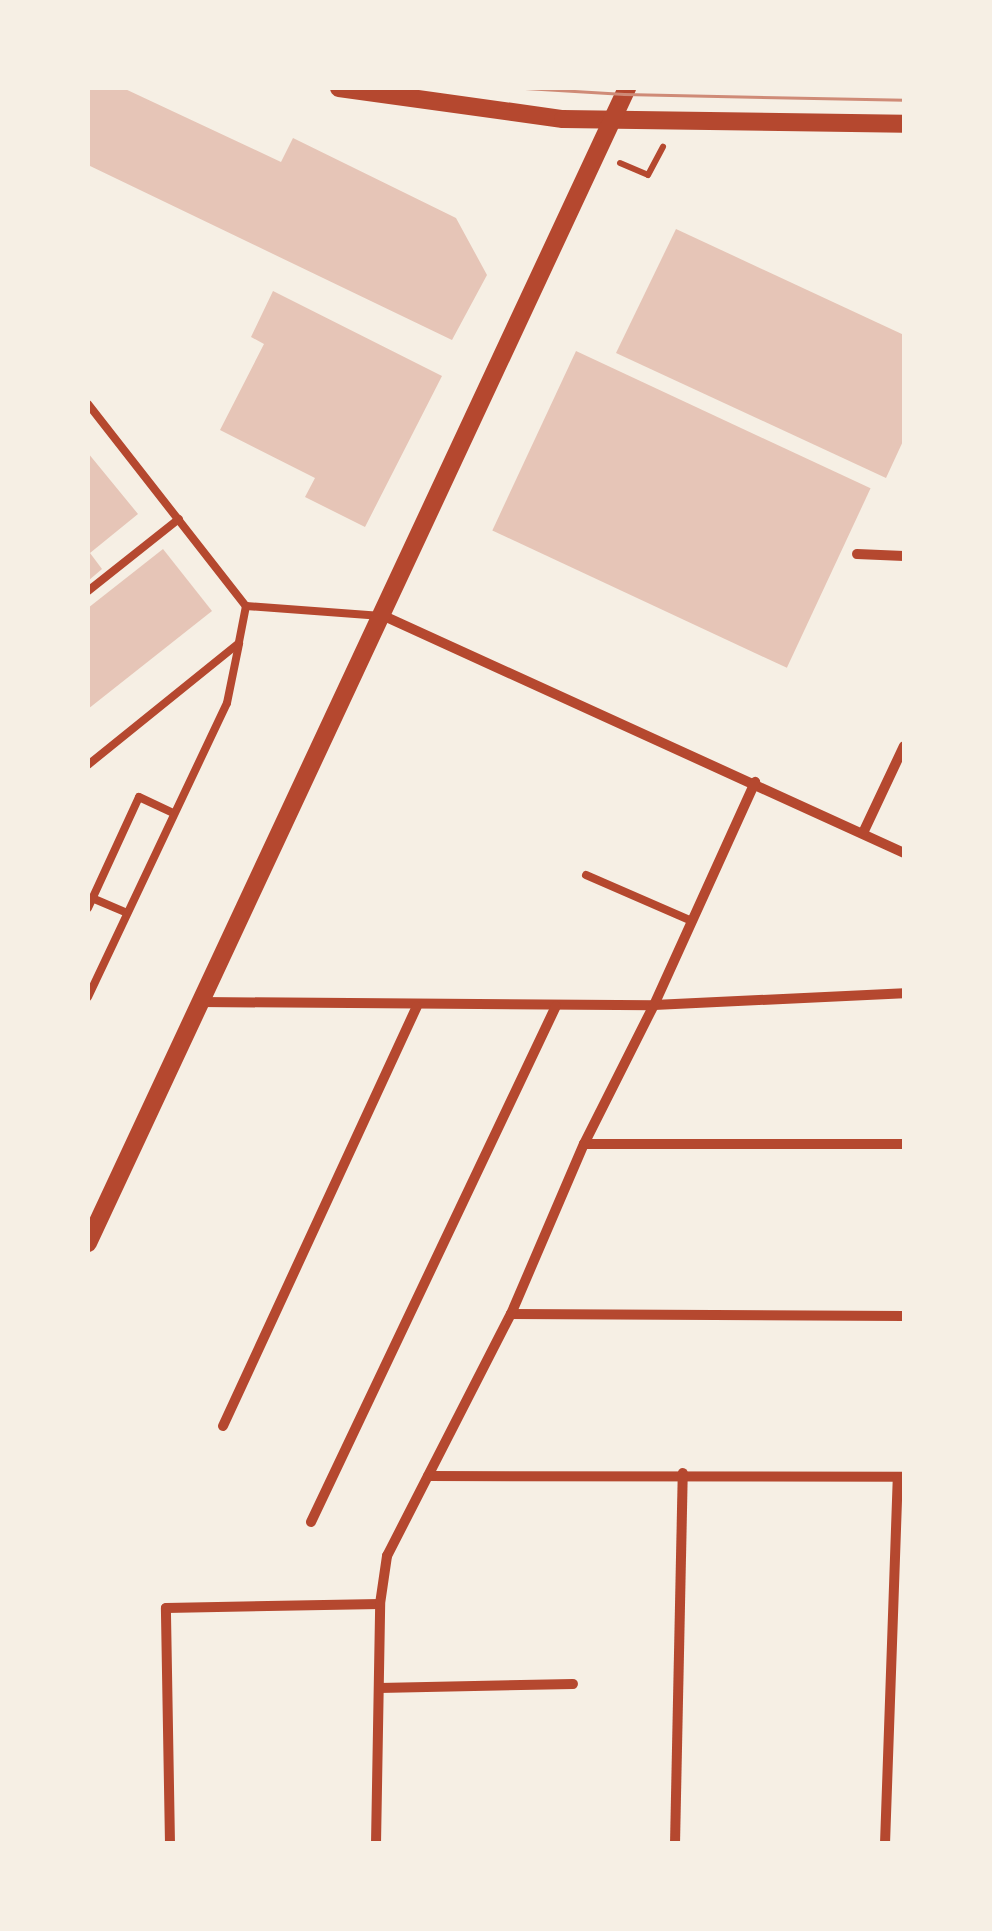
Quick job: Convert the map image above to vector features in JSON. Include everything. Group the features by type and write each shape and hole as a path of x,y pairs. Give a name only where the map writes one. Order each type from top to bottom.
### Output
{"street":[{"path":"338,88 563,119 904,124"},
{"path":"88,1243 384,616 627,88"},
{"path":"858,554 904,556"},
{"path":"384,616 904,853"},
{"path":"863,833 904,746"},
{"path":"376,1844 380,1604 388,1556 511,1314 584,1144 654,1005 755,782"},
{"path":"200,1002 417,1007 654,1005 904,993"},
{"path":"311,1522 556,1006"},
{"path":"223,1426 417,1007"},
{"path":"584,1144 904,1144"},
{"path":"511,1314 904,1316"},
{"path":"428,1476 683,1473 901,1477 886,1844"},
{"path":"675,1844 683,1473"},
{"path":"170,1844 166,1608 380,1604"},
{"path":"379,1688 574,1684"}],"lane":[{"path":"88,404 246,606 384,616"},
{"path":"88,592 179,519"},
{"path":"88,997 227,703 246,606"},
{"path":"88,765 239,643"},
{"path":"88,908 140,797 174,813"},
{"path":"586,875 692,920"},
{"path":"92,898 127,913"}],"building":[{"path":"88,88 123,88 281,162 293,138 456,218 487,275 452,340 88,165"},
{"path":"676,229 904,335 904,439 886,478 616,353"},
{"path":"273,291 442,376 365,527 305,497 315,478 220,430 264,344 251,337"},
{"path":"576,351 871,488 787,668 492,530"},
{"path":"88,453 138,514 90,553 102,569 88,581"},
{"path":"163,549 212,611 88,709 88,608"}],"tram line":[{"path":"525,88 904,100"}]}
